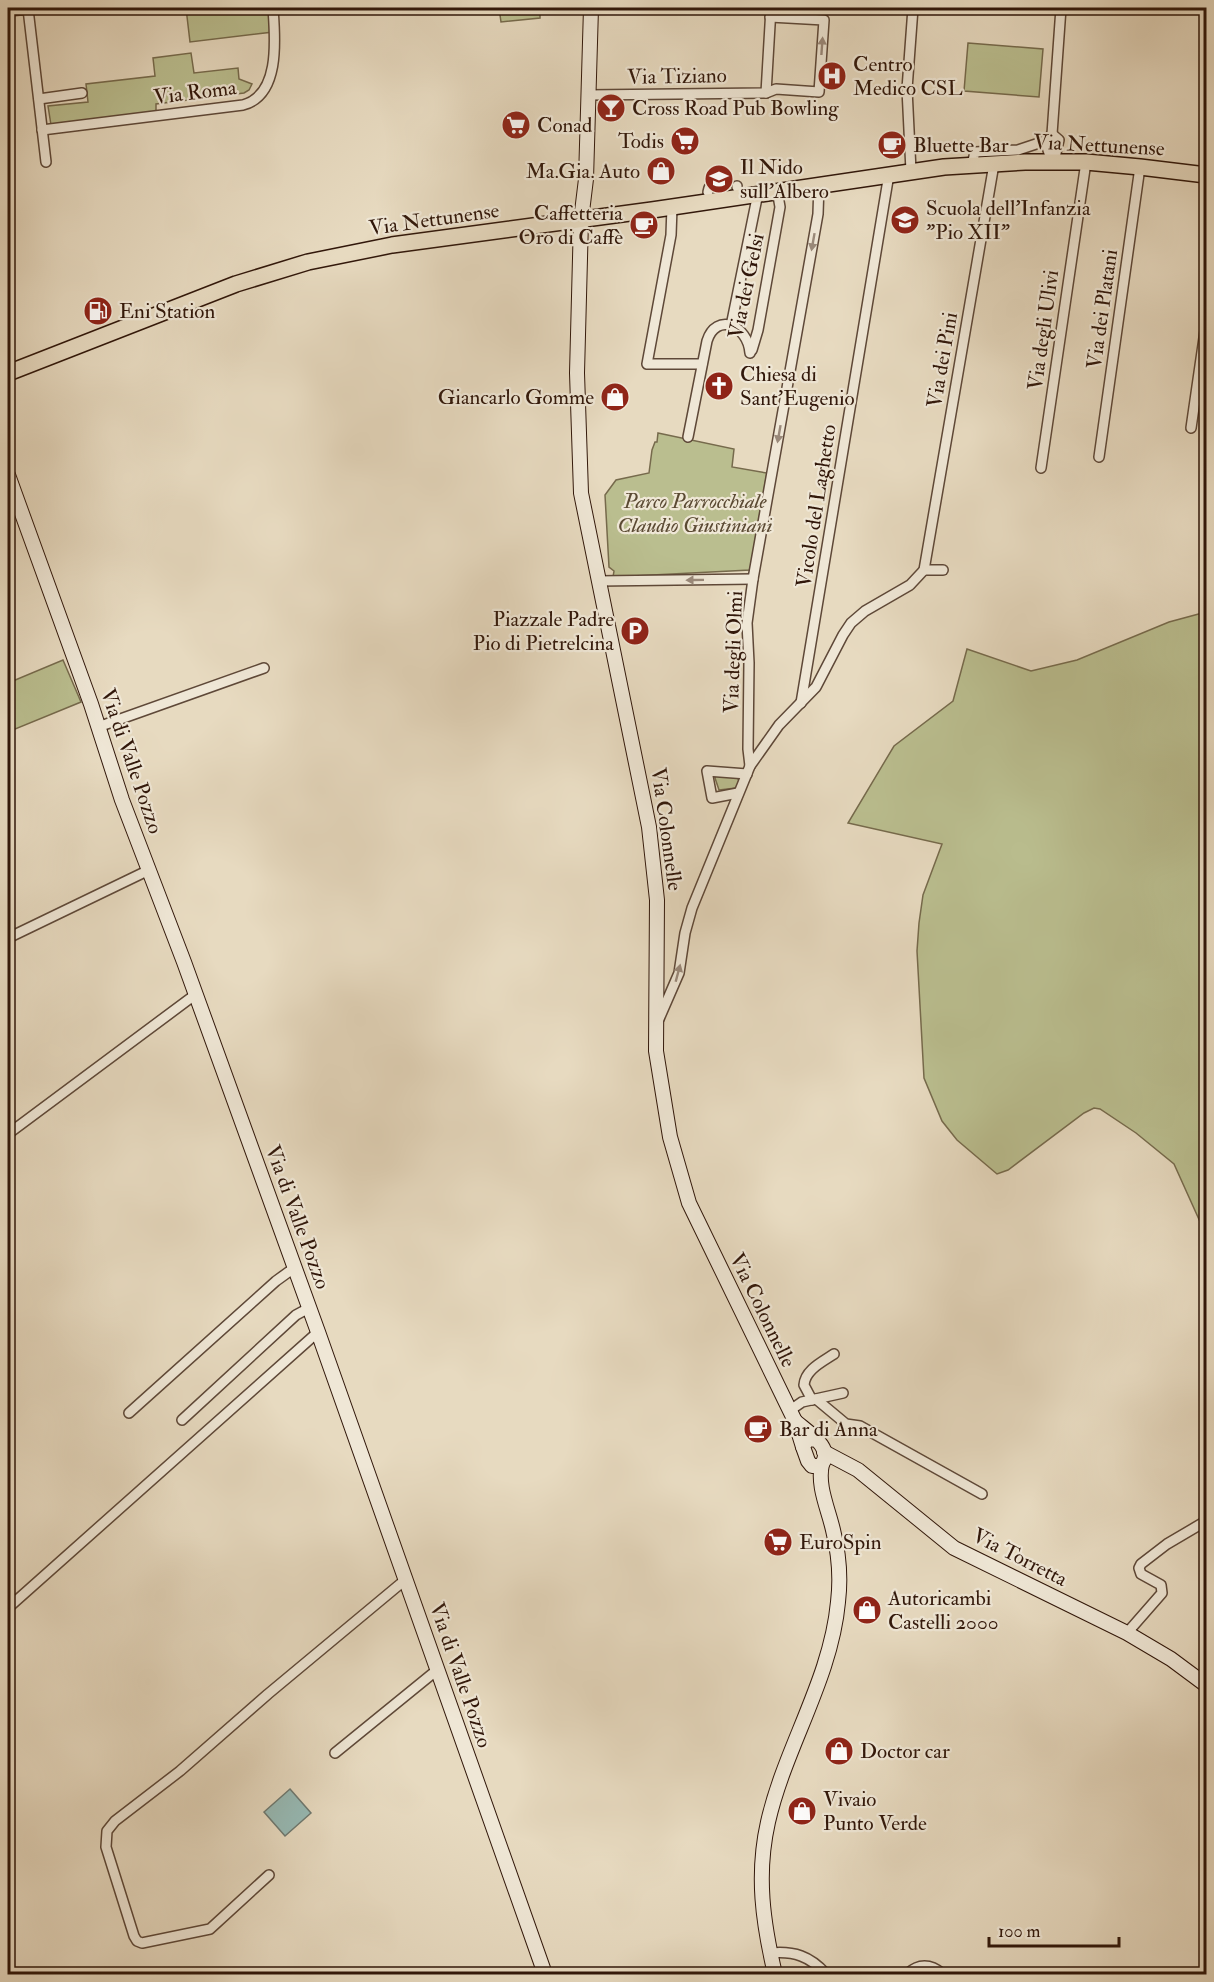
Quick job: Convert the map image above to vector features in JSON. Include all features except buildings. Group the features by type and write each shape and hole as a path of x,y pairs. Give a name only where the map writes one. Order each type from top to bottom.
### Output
{"main road":[{"name":"Via Colonnelle","path":"591,8 585,185 581,220 577,373 581,493 645,806 655,868 657,908 655,1026 657,1063 666,1121 684,1191 711,1251 792,1416 819,1459 838,1557 840,1580 838,1604 825,1661 767,1823 760,1884 763,1916 775,1974"},
{"name":"Via Nettunense","path":"8,373 236,284 284,268 392,245 581,220 889,174 972,165 1086,162 1206,175"},
{"name":"Via di Valle Pozzo","path":"8,476 122,800 196,994 318,1332 545,1974"},
{"name":"Via Colonnelle","path":"792,1416 808,1461 819,1459"},
{"path":"803,1447 807,1439 819,1459"},
{"name":"Via Torretta","path":"819,1459 858,1470 932,1532 966,1555 1127,1633 1178,1664 1206,1685"}],"street":[{"path":"8,11 44,8"},
{"name":"Via Roma","path":"42,130 253,102 265,87 273,63 275,34 273,8"},
{"path":"749,8 771,11 766,93"},
{"path":"911,171 907,89 913,8"},
{"path":"1049,138 1061,8"},
{"path":"28,9 46,162"},
{"name":"Via Tiziano","path":"588,95 766,93 777,89 819,92 824,20 771,11"},
{"path":"39,99 82,93"},
{"path":"972,165 975,152 1018,150 1049,138 1059,140 1053,162"},
{"name":"Via degli Ulivi","path":"1041,468 1086,162"},
{"name":"Via dei Pini","path":"924,569 994,164"},
{"name":"Via dei Platani","path":"1099,457 1140,167"},
{"name":"Vicolo del Laghetto","path":"801,703 889,174"},
{"name":"Via degli Olmi","path":"748,770 747,623 818,214 819,184"},
{"name":"Via dei Gelsi","path":"731,326 745,334 749,342 750,353 758,330 780,207 777,190"},
{"path":"688,437 707,341 711,332 720,326 731,326 758,193"},
{"path":"672,207 672,235 646,364 702,364"},
{"path":"1191,428 1206,324"},
{"path":"655,1026 679,973 685,933 692,908 748,770 779,725 819,683 843,635 852,623 865,611 898,592 924,569 943,570"},
{"path":"598,581 753,579"},
{"path":"98,727 264,668"},
{"path":"738,793 712,798 707,771 748,770"},
{"path":"8,938 149,870"},
{"path":"8,1134 196,994"},
{"path":"129,1413 276,1281 294,1268"},
{"path":"182,1420 296,1315 309,1308"},
{"path":"8,1608 318,1332"},
{"path":"834,1354 815,1366 806,1378 804,1385 814,1400 846,1424 860,1426 982,1494"},
{"path":"792,1416 802,1402 843,1393"},
{"path":"1127,1633 1162,1593 1161,1585 1140,1574 1139,1568 1167,1544 1206,1521"},
{"path":"269,1875 210,1929 147,1944 140,1943 134,1935 107,1850 107,1831 112,1824 180,1771 405,1580"},
{"path":"335,1753 437,1670"},
{"path":"771,1953 799,1954 812,1961 825,1974"},
{"path":"907,1974 917,1967 925,1966 933,1967 943,1974"}],"green space":[{"path":"186,8 270,8 273,32 190,42"},
{"path":"499,8 540,8 540,18 501,22"},
{"path":"968,43 1043,49 1039,97 964,91"},
{"path":"191,53 194,73 238,68 239,79 252,84 249,90 244,93 156,104 156,112 51,125 48,106 88,102 86,84 155,76 153,58"},
{"name":"Parco Parrocchiale Claudio Giustiniani","path":"658,433 734,449 732,467 767,473 750,570 613,577 614,571 609,567 605,495 616,480 649,473 652,450 657,442"},
{"path":"1206,612 1206,1235 1174,1164 1136,1133 1100,1109 1094,1108 1084,1113 1008,1170 997,1174 957,1140 942,1121 924,1078 917,951 923,895 942,844 848,823 894,746 953,701 967,649 1031,671 1077,660 1169,622"},
{"path":"63,660 81,702 8,732 8,683"},
{"path":"716,776 737,777 739,781 736,788 719,790"}],"water":[{"path":"290,1789 311,1813 285,1836 264,1812"}],"place":[{"name":"Centro Medico CSL","path":"832,76"},
{"name":"Cross Road Pub Bowling","path":"611,108"},
{"name":"Conad","path":"516,125"},
{"name":"Todis","path":"685,141"},
{"name":"Bluette Bar","path":"892,145"},
{"name":"Ma.Gia. Auto","path":"661,171"},
{"name":"Il Nido sull'Albero","path":"719,179"},
{"name":"Scuola dell'Infanzia \"Pio XII\"","path":"905,220"},
{"name":"Caffetteria Oro di Caffè","path":"644,225"},
{"name":"Eni Station","path":"98,311"},
{"name":"Chiesa di Sant'Eugenio","path":"719,386"},
{"name":"Giancarlo Gomme","path":"615,397"},
{"name":"Piazzale Padre Pio di Pietrelcina","path":"635,631"},
{"name":"Bar di Anna","path":"758,1429"},
{"name":"EuroSpin","path":"778,1542"},
{"name":"Autoricambi Castelli 2000","path":"867,1610"},
{"name":"Doctor car","path":"839,1751"},
{"name":"Vivaio Punto Verde","path":"802,1811"}]}
